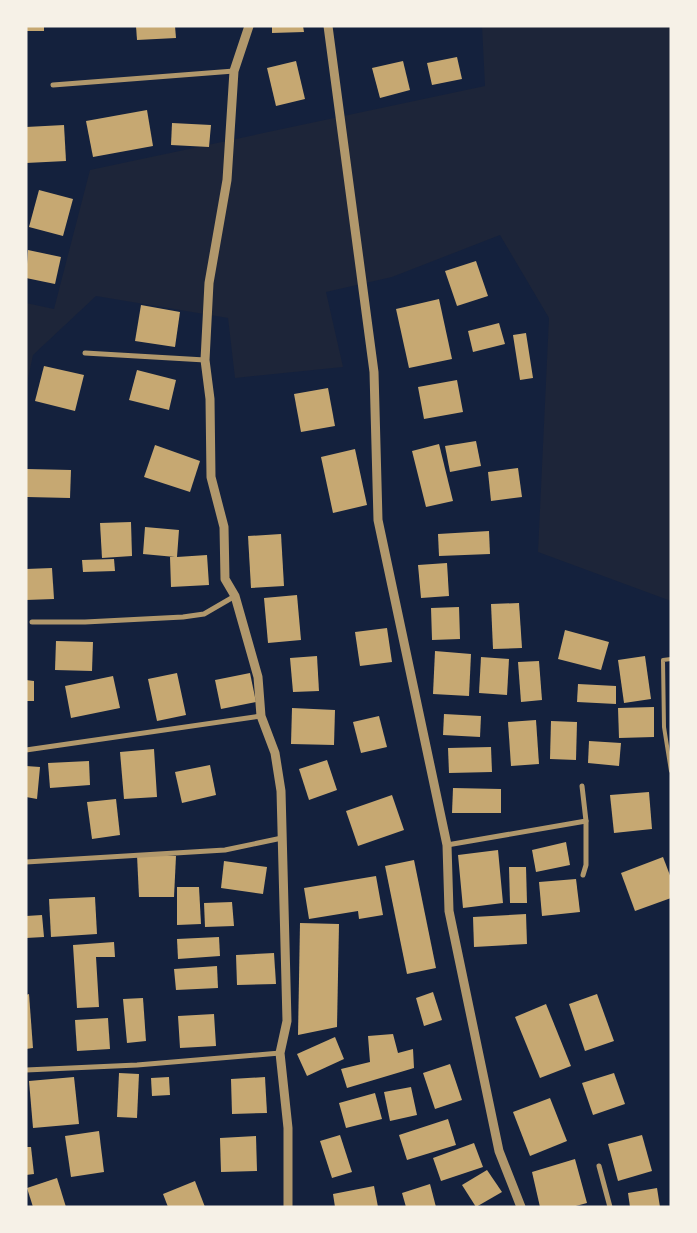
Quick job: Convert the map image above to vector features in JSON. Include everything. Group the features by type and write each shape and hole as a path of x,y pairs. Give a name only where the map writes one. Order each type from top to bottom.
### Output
{"street":[{"path":"249,26 234,71 227,180 209,283 205,360 210,399 211,477 224,527 225,579 235,596 258,677 261,716 275,753 281,791 287,1020 280,1053 288,1128 288,1207"},
{"path":"328,26 374,372 378,520 447,845 449,911 499,1151 520,1207"},
{"path":"54,85 234,71"},
{"path":"85,353 205,360"},
{"path":"32,622 85,622 190,616 204,614 235,596"},
{"path":"26,750 261,716"},
{"path":"582,786 586,821 586,865 582,875"},
{"path":"447,845 586,821"},
{"path":"26,862 224,850 282,838"},
{"path":"26,1070 136,1065 280,1053"},
{"path":"599,1166 610,1207"}],"lane":[{"path":"671,659 662,660 664,727 671,771"}],"shaded area":[{"path":"482,26 671,26 671,601 538,552 549,318 500,235 392,277 326,292 343,367 235,378 228,318 96,296 33,355 26,388 26,303 54,309 90,170 485,86"}],"building":[{"path":"26,26 44,26 44,31 26,31"},
{"path":"136,26 175,26 176,38 137,40"},
{"path":"272,26 303,26 304,32 272,33"},
{"path":"457,57 462,79 432,85 427,63"},
{"path":"296,61 305,99 276,106 267,68"},
{"path":"403,61 410,90 380,98 372,68"},
{"path":"147,110 153,146 93,157 86,121"},
{"path":"172,123 211,125 209,147 171,145"},
{"path":"64,125 66,161 26,163 26,127"},
{"path":"39,190 73,199 63,236 29,227"},
{"path":"28,250 61,257 55,284 26,278"},
{"path":"476,261 488,296 457,306 445,271"},
{"path":"439,299 452,359 409,368 396,309"},
{"path":"141,305 180,312 175,347 135,341"},
{"path":"499,323 505,344 473,352 468,331"},
{"path":"526,333 533,378 520,380 513,335"},
{"path":"44,366 84,375 75,411 35,401"},
{"path":"137,370 176,380 169,410 129,400"},
{"path":"457,380 463,412 424,419 418,387"},
{"path":"328,388 335,426 301,432 294,394"},
{"path":"476,441 481,466 450,472 445,446"},
{"path":"439,444 453,501 426,507 412,451"},
{"path":"155,445 200,461 190,492 144,477"},
{"path":"355,449 367,505 333,513 321,457"},
{"path":"518,468 522,497 491,501 488,472"},
{"path":"27,469 71,470 70,498 27,497"},
{"path":"131,522 132,556 102,558 100,523"},
{"path":"145,527 179,530 177,557 207,555 209,585 171,587 170,557 175,557 143,554"},
{"path":"489,531 490,554 439,556 438,534"},
{"path":"281,534 284,586 251,588 248,536"},
{"path":"114,559 115,571 83,572 82,560"},
{"path":"447,563 449,596 421,598 418,565"},
{"path":"52,568 54,599 26,600 26,569"},
{"path":"297,595 301,640 268,643 264,598"},
{"path":"519,603 522,648 493,649 491,604"},
{"path":"459,607 460,639 432,640 431,608"},
{"path":"387,628 392,662 360,666 355,632"},
{"path":"565,630 609,642 601,670 558,659"},
{"path":"56,641 93,642 92,671 55,670"},
{"path":"435,651 471,654 469,696 433,694"},
{"path":"317,656 319,691 293,692 290,658"},
{"path":"645,656 651,699 624,703 618,660"},
{"path":"481,657 509,659 507,695 479,693"},
{"path":"539,661 542,700 521,702 518,662"},
{"path":"177,673 186,715 157,721 148,679"},
{"path":"250,673 256,702 221,709 215,680"},
{"path":"113,676 120,708 71,718 65,686"},
{"path":"26,680 34,681 34,701 26,701"},
{"path":"578,684 616,686 616,704 577,702"},
{"path":"654,707 654,737 619,738 618,708"},
{"path":"292,708 335,710 334,745 291,744"},
{"path":"444,714 481,716 480,737 443,735"},
{"path":"379,716 387,747 361,753 353,722"},
{"path":"536,720 539,764 511,766 508,722"},
{"path":"551,721 577,722 576,760 550,759"},
{"path":"589,741 621,743 619,766 588,763"},
{"path":"491,747 492,772 449,773 448,748"},
{"path":"154,749 157,797 124,799 120,752"},
{"path":"327,760 337,790 309,800 299,769"},
{"path":"89,761 90,785 50,788 48,763"},
{"path":"210,765 216,795 182,803 175,772"},
{"path":"26,766 40,767 37,799 26,797"},
{"path":"453,788 501,789 501,813 452,813"},
{"path":"649,792 652,829 614,833 610,795"},
{"path":"392,795 404,830 358,846 346,811"},
{"path":"116,799 120,835 92,839 87,802"},
{"path":"566,842 570,865 536,872 532,850"},
{"path":"498,850 503,903 463,908 458,855"},
{"path":"137,855 176,856 174,897 139,897"},
{"path":"663,857 671,878 671,898 635,911 621,873"},
{"path":"414,860 436,968 407,974 385,866"},
{"path":"224,861 267,867 263,894 221,888"},
{"path":"509,867 526,867 527,903 510,903"},
{"path":"376,876 383,915 359,919 358,911 309,919 304,888"},
{"path":"576,879 580,912 542,916 539,882"},
{"path":"177,887 199,887 201,924 177,925"},
{"path":"95,897 97,934 51,937 49,899"},
{"path":"232,902 234,926 205,927 204,903"},
{"path":"526,914 527,944 474,947 473,917"},
{"path":"42,915 44,937 26,938 26,916"},
{"path":"300,923 339,924 337,1027 298,1035"},
{"path":"219,937 220,956 178,959 177,939"},
{"path":"114,942 115,957 96,957 99,1007 77,1008 73,945"},
{"path":"274,953 276,984 237,985 236,955"},
{"path":"217,966 218,988 176,990 174,969"},
{"path":"433,992 442,1020 424,1026 416,998"},
{"path":"29,994 33,1048 26,1049 26,995"},
{"path":"597,994 614,1041 585,1051 569,1004"},
{"path":"143,998 146,1041 127,1043 123,999"},
{"path":"546,1004 571,1066 540,1078 515,1017"},
{"path":"214,1014 216,1046 180,1048 178,1016"},
{"path":"108,1018 110,1049 77,1051 75,1020"},
{"path":"393,1034 398,1053 413,1049 414,1068 347,1088 341,1069 370,1062 368,1036"},
{"path":"335,1037 344,1059 307,1076 297,1054"},
{"path":"450,1064 462,1100 435,1109 423,1073"},
{"path":"119,1073 139,1074 137,1118 117,1117"},
{"path":"614,1073 625,1104 593,1115 582,1083"},
{"path":"74,1077 79,1124 33,1128 29,1081"},
{"path":"169,1077 170,1095 152,1096 151,1078"},
{"path":"265,1077 267,1113 232,1114 231,1079"},
{"path":"411,1087 417,1115 390,1121 384,1092"},
{"path":"375,1093 382,1119 346,1128 339,1103"},
{"path":"550,1098 567,1141 530,1156 513,1112"},
{"path":"448,1119 456,1145 407,1160 399,1135"},
{"path":"99,1131 104,1172 71,1177 65,1136"},
{"path":"340,1135 352,1172 332,1178 320,1141"},
{"path":"642,1135 652,1171 618,1181 608,1144"},
{"path":"256,1136 257,1171 221,1172 220,1138"},
{"path":"474,1143 483,1167 441,1181 433,1158"},
{"path":"26,1147 31,1147 34,1174 26,1175"},
{"path":"575,1159 587,1203 572,1207 540,1207 532,1172"},
{"path":"487,1170 502,1192 476,1207 462,1185"},
{"path":"57,1178 66,1207 33,1207 27,1188"},
{"path":"195,1181 205,1207 168,1207 163,1194"},
{"path":"430,1184 436,1207 406,1207 402,1193"},
{"path":"374,1186 378,1207 335,1207 333,1194"},
{"path":"657,1188 660,1207 630,1207 628,1193"}]}
